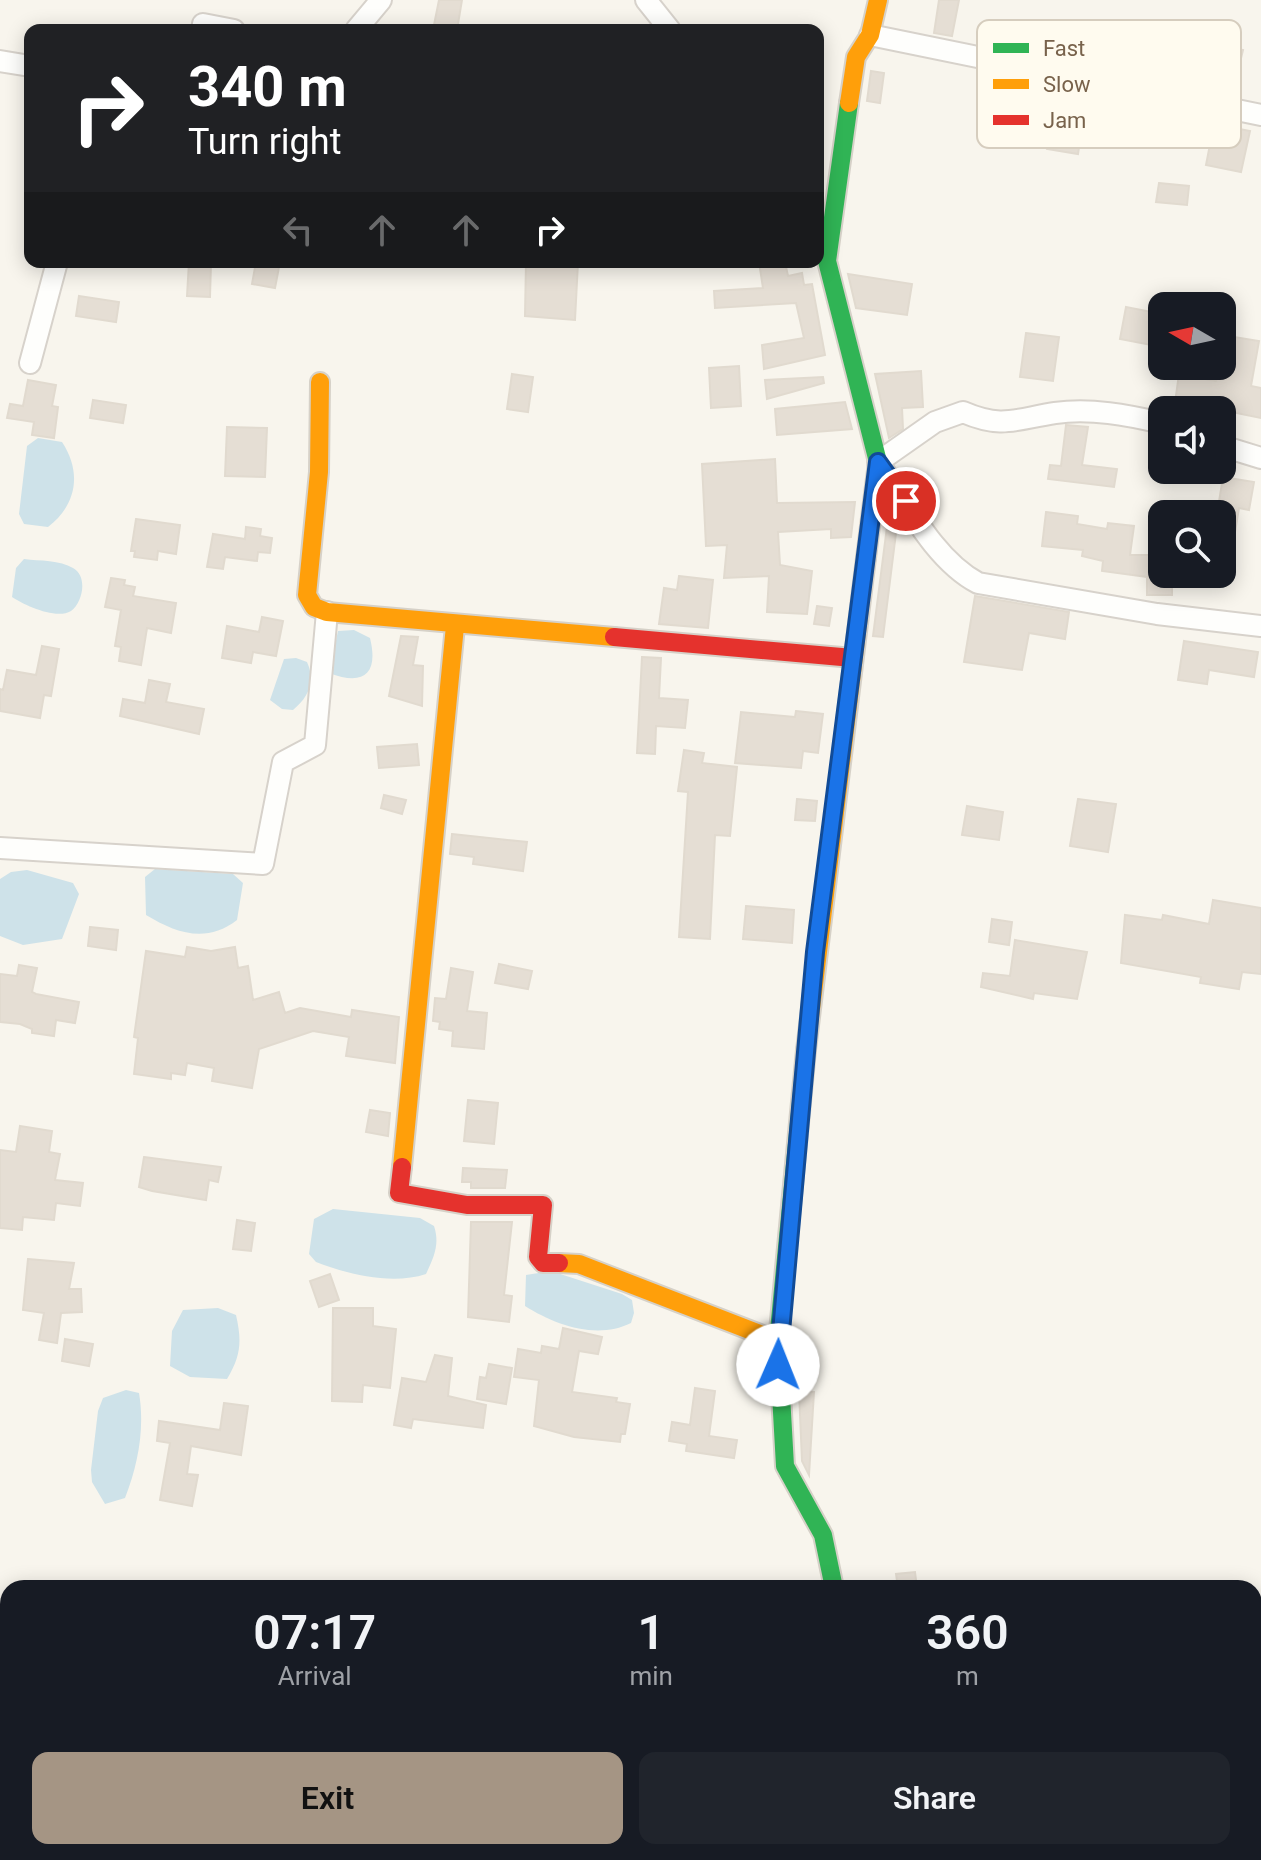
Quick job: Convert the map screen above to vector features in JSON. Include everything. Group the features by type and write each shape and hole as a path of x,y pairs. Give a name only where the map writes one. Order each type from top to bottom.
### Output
{"street":[{"path":"361,24 381,0"},
{"path":"646,0 665,24"},
{"path":"824,248 856,57 870,35 878,0"},
{"path":"870,35 977,60"},
{"path":"0,61 24,65"},
{"path":"1241,111 1261,115"},
{"path":"824,258 878,462 942,553 963,575 978,583 1157,614 1261,626"},
{"path":"30,363 55,268"},
{"path":"320,382 319,472 307,595 314,607 327,612 455,626 853,658"},
{"path":"832,1580 823,1535 785,1466 778,1341 815,952 878,462 935,422 963,412 989,424 1021,422 1055,413 1114,412 1148,420"},
{"path":"1236,450 1261,458"},
{"path":"0,848 263,864 283,762 315,745 327,612"},
{"path":"455,626 399,1193 467,1205 543,1205 538,1257 543,1263 579,1264 778,1341"}],"shaded area":[{"path":"38,438 62,442 74,476 65,509 48,527 24,524 19,514 27,446"},
{"path":"24,559 50,561 78,572 82,589 71,611 49,613 12,597 16,568"},
{"path":"354,630 370,638 370,669 366,674 351,678 329,673 338,631"},
{"path":"296,658 307,662 310,669 309,689 293,710 282,709 270,700 284,659"},
{"path":"155,869 233,874 243,883 237,920 214,932 202,934 180,931 146,915 145,877"},
{"path":"27,870 73,883 79,894 62,939 23,945 0,936 0,879 11,872"},
{"path":"333,1209 420,1218 434,1226 436,1245 426,1274 400,1279 371,1277 316,1262 309,1254 314,1219"},
{"path":"551,1271 632,1300 634,1313 631,1323 604,1330 576,1328 549,1319 525,1306 526,1275"},
{"path":"218,1308 236,1315 239,1333 238,1355 227,1379 190,1377 170,1366 172,1331 183,1310"},
{"path":"126,1390 139,1393 141,1433 137,1460 125,1498 105,1504 92,1482 91,1470 98,1411 103,1398"}],"building":[{"path":"439,0 462,0 458,24 434,24"},
{"path":"939,0 959,0 952,36 934,33"},
{"path":"871,71 884,73 880,103 867,101"},
{"path":"1241,129 1250,131 1241,172 1206,165 1209,148 1241,148"},
{"path":"1047,148 1079,148 1078,154"},
{"path":"1159,183 1189,186 1187,205 1156,202"},
{"path":"189,268 211,268 210,297 187,296"},
{"path":"255,268 279,268 275,288 252,284"},
{"path":"526,268 578,268 575,320 525,316"},
{"path":"760,268 786,268 788,276 802,273 804,285 812,284 825,355 764,369 762,345 804,338 796,303 715,308 714,291 763,288"},
{"path":"848,274 912,284 907,315 856,308"},
{"path":"79,296 119,302 116,322 76,316"},
{"path":"1126,307 1148,311 1148,344 1120,339"},
{"path":"1026,333 1059,337 1053,381 1020,377"},
{"path":"1236,337 1259,341 1251,386 1261,388 1261,418 1236,413 1236,396 1176,396 1178,380 1236,380"},
{"path":"739,366 741,406 711,408 709,368"},
{"path":"921,371 923,407 902,408 903,429 889,438 875,374"},
{"path":"512,374 533,377 528,412 507,409"},
{"path":"823,377 824,383 767,399 765,380"},
{"path":"28,380 56,385 52,406 58,407 54,438 32,435 34,422 7,418 10,404 23,406"},
{"path":"93,400 126,405 123,423 90,418"},
{"path":"845,402 852,429 777,435 775,409"},
{"path":"1066,425 1088,427 1082,465 1117,469 1114,487 1048,479 1050,465 1061,466"},
{"path":"227,427 267,428 265,477 225,476"},
{"path":"775,459 777,503 855,502 851,537 831,538 831,529 778,532 780,565 812,571 807,614 767,612 769,576 724,578 727,545 706,546 702,464"},
{"path":"1236,479 1254,482 1249,510 1239,508 1236,526 1236,500 1219,500 1222,484 1236,484"},
{"path":"889,511 898,517 883,637 873,636"},
{"path":"1046,512 1078,516 1077,524 1107,529 1108,523 1134,526 1130,555 1148,555 1148,588 1172,588 1172,595 1147,595 1147,577 1102,571 1103,561 1082,556 1083,550 1042,546"},
{"path":"136,519 180,525 176,554 158,551 157,560 134,557 135,551 131,551"},
{"path":"246,527 261,529 260,536 272,538 270,553 258,552 257,561 225,557 223,569 207,567 213,534 245,539"},
{"path":"679,576 713,580 708,628 659,624 664,588 677,590"},
{"path":"111,578 125,580 124,585 135,587 133,596 176,603 171,633 147,628 141,665 119,661 121,647 115,646 121,610 105,607"},
{"path":"975,596 1069,612 1065,639 1029,633 1022,670 964,662"},
{"path":"817,606 832,608 829,626 814,624"},
{"path":"262,617 283,621 276,656 253,652 251,663 222,658 227,626 259,632"},
{"path":"401,636 418,637 413,665 423,666 422,706 389,696"},
{"path":"1184,641 1258,652 1254,677 1209,670 1207,684 1178,680"},
{"path":"42,646 59,649 51,696 44,695 40,718 0,711 0,689 3,690 7,670 36,675"},
{"path":"642,657 661,658 659,698 688,700 685,728 656,726 655,754 637,753"},
{"path":"149,680 170,684 166,702 204,709 199,734 120,716 123,699 145,703"},
{"path":"796,711 823,714 818,753 803,751 801,768 735,763 741,712 795,717"},
{"path":"417,744 419,765 379,768 377,747"},
{"path":"684,750 704,753 702,763 737,767 730,836 715,835 710,939 679,937 688,792 678,791"},
{"path":"384,795 406,800 402,814 381,808"},
{"path":"797,799 817,801 815,821 795,820"},
{"path":"1078,799 1116,804 1108,852 1070,846"},
{"path":"967,806 1003,812 999,840 962,835"},
{"path":"452,834 527,842 523,871 473,864 474,857 450,854"},
{"path":"1213,900 1261,908 1261,974 1242,972 1239,989 1200,983 1201,977 1121,963 1125,915 1162,920 1163,915 1209,924"},
{"path":"746,906 794,910 792,943 743,939"},
{"path":"992,919 1012,922 1009,945 989,942"},
{"path":"90,927 118,930 116,950 88,946"},
{"path":"1015,940 1087,952 1077,999 1034,993 1033,999 981,987 983,973 1010,976"},
{"path":"187,947 211,951 235,947 238,968 248,966 253,1000 279,992 285,1013 300,1008 351,1017 352,1010 399,1017 395,1063 346,1056 349,1037 313,1031 259,1049 252,1088 212,1081 214,1068 187,1063 185,1075 171,1073 171,1079 134,1074 138,1038 134,1037 146,951 185,957"},
{"path":"499,964 532,971 528,989 495,983"},
{"path":"19,965 37,968 32,992 79,1002 75,1023 56,1020 54,1036 32,1033 32,1029 20,1024 0,1022 0,974 17,976"},
{"path":"451,968 473,972 467,1011 487,1013 484,1049 452,1046 453,1031 439,1029 440,1022 433,1021 435,998 446,999"},
{"path":"468,1100 498,1103 494,1144 464,1141"},
{"path":"370,1110 390,1113 388,1136 366,1132"},
{"path":"20,1126 52,1131 49,1152 60,1154 55,1180 83,1183 80,1206 56,1203 54,1220 23,1217 22,1230 0,1228 0,1150 16,1152"},
{"path":"144,1157 221,1167 218,1182 209,1180 206,1200 139,1187"},
{"path":"463,1168 507,1170 505,1188 471,1188 471,1182 462,1182"},
{"path":"237,1220 255,1223 251,1251 233,1249"},
{"path":"471,1222 512,1222 504,1295 512,1296 509,1322 468,1317"},
{"path":"28,1259 74,1263 69,1289 81,1289 82,1312 61,1313 57,1343 39,1340 44,1313 23,1310"},
{"path":"330,1274 339,1300 319,1307 310,1281"},
{"path":"333,1308 373,1308 373,1326 396,1329 390,1388 363,1385 362,1402 332,1401"},
{"path":"563,1328 602,1337 598,1354 579,1351 572,1392 617,1398 616,1402 630,1404 625,1434 621,1434 620,1442 574,1437 534,1426 539,1380 514,1377 518,1349 541,1353 542,1346 559,1349"},
{"path":"65,1339 93,1344 89,1366 62,1361"},
{"path":"435,1355 452,1358 448,1396 486,1405 483,1428 413,1419 411,1428 394,1425 402,1378 426,1382"},
{"path":"489,1364 512,1368 506,1404 477,1399 480,1377 486,1378"},
{"path":"695,1388 715,1391 709,1436 737,1440 734,1458 686,1451 687,1444 669,1441 672,1422 690,1425"},
{"path":"799,1391 814,1392 809,1475 802,1461"},
{"path":"224,1403 248,1406 241,1455 191,1446 187,1474 198,1475 192,1506 160,1500 170,1443 157,1441 159,1421 220,1430"},
{"path":"915,1572 916,1580 897,1580 896,1574"}],"traffic: fast":[{"path":"849,103 827,261 878,462 866,558"},
{"path":"806,1050 778,1341 785,1466 823,1535 832,1580"}],"traffic: slow":[{"path":"849,103 856,57 870,35 878,0"},
{"path":"320,382 319,472 307,595 314,607 327,612 614,637"},
{"path":"806,1050 866,558"},
{"path":"402,1167 455,626"},
{"path":"559,1263 579,1264 778,1341"}],"traffic: jam":[{"path":"614,637 853,658"},
{"path":"402,1167 399,1193 467,1205 543,1205 538,1257 543,1263 559,1263"}],"route":[{"path":"778,1365 815,952 878,462 906,501"}]}
